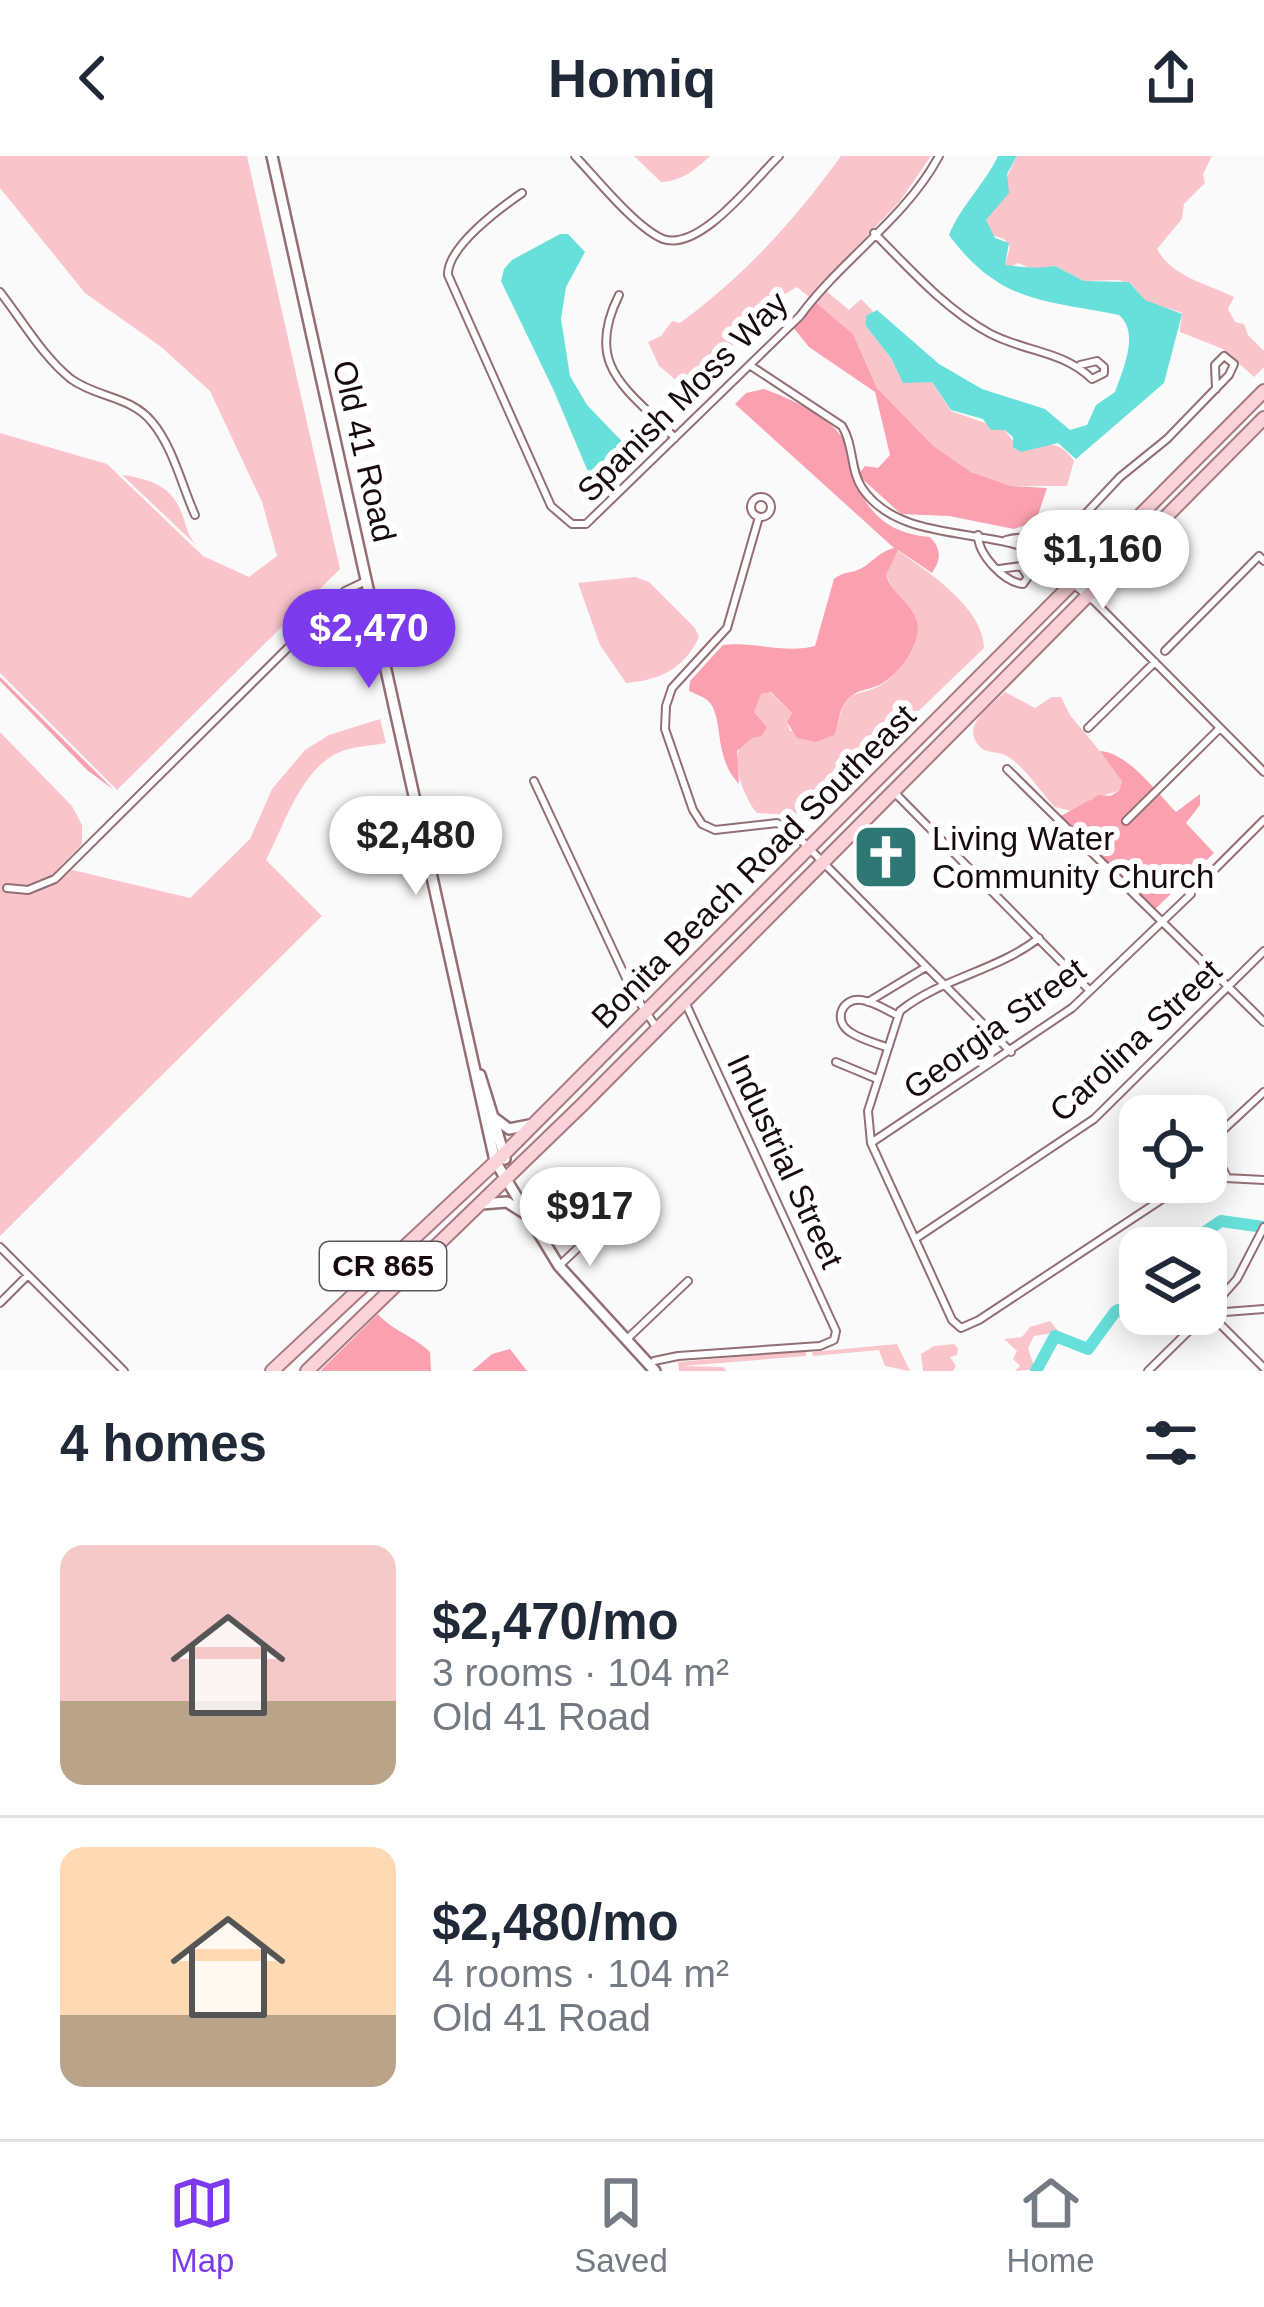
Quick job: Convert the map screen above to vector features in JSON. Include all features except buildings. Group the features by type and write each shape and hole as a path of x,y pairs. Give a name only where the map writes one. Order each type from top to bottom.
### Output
{"main road":[{"name":"Bonita Beach Road Southeast","path":"272,1371 500,1157 1264,392"},
{"name":"Bonita Beach Road Southeast","path":"307,1371 1264,418"}],"street":[{"name":"Old 41 Road","path":"272,156 500,1157"},
{"path":"575,156 645,226 663,238 687,240 779,156"},
{"name":"Spanish Moss Way","path":"523,193 456,251 448,263 448,275 551,506 572,524 586,524 751,366 922,183 939,156"},
{"path":"874,232 962,316 994,336 1080,365"},
{"path":"0,292 64,373 85,387 135,406 149,418 160,432 195,515"},
{"path":"619,295 603,333 612,370 675,438"},
{"path":"1045,557 1120,477 1216,389 1233,369 1224,356 1216,361 1216,389"},
{"path":"751,366 842,426 859,482 896,520 1006,540 1045,557 1077,582"},
{"path":"758,517 727,628 672,688 666,706 665,730 693,810 702,824 715,830 777,823 792,831 1010,1052"},
{"path":"979,535 978,547 999,569 1018,585 1028,577 1021,566 999,569"},
{"path":"1006,540 1035,537 1054,548 1089,596 1264,772"},
{"path":"1165,651 1261,558"},
{"path":"8,888 28,890 56,877 345,591 366,581"},
{"path":"1088,728 1155,662"},
{"path":"1126,821 1220,728"},
{"path":"1007,769 1264,1022"},
{"path":"534,781 656,1028"},
{"path":"893,792 1090,991"},
{"path":"1212,872 1264,820"},
{"name":"Georgia Street","path":"871,1143 1052,1024 1191,894"},
{"path":"1039,938 943,984 897,1015 866,1119 871,1143 952,1320 961,1328 1156,1203"},
{"name":"Carolina Street","path":"915,1239 1094,1119 1264,951"},
{"path":"868,1002 926,967"},
{"path":"886,1047 848,1032 840,1016 845,1005 855,1000 897,1015"},
{"name":"Industrial Street","path":"658,1368 831,1342 836,1331 683,1001"},
{"name":"Old 41 Road","path":"475,1059 480,1106 507,1176 529,1216 559,1266 658,1368"},
{"path":"836,1061 877,1078"},
{"path":"1227,1126 1264,1092"},
{"path":"493,1117 509,1129 534,1123"},
{"path":"1227,1177 1264,1180"},
{"path":"559,1266 630,1198"},
{"path":"467,1214 496,1200 529,1216"},
{"path":"1227,1290 1264,1227"},
{"path":"0,1247 124,1371"},
{"path":"0,1303 28,1275"},
{"path":"627,1339 688,1281"},
{"path":"1227,1312 1264,1309"},
{"path":"1227,1332 1264,1368"},
{"path":"1148,1371 1185,1335"}],"shaded area":[{"path":"0,156 247,156 340,569 117,790 0,673 0,433 107,464 203,556 249,577 277,556 262,502 210,391 160,346 85,293 0,188"},
{"path":"634,156 710,156 688,174 661,182"},
{"path":"841,156 931,156 900,201 820,286 849,310 861,299 873,311 866,326 903,382 932,382 951,411 1005,430 1021,452 1045,445 1063,449 1074,461 1067,486 1011,486 971,472 932,446 877,388 853,334 797,287 755,318 693,394 659,366 648,342 661,336 672,321 680,323 747,267"},
{"path":"1017,156 1212,156 1203,174 1205,183 1184,204 1182,219 1157,249 1181,273 1234,297 1228,309 1264,351 1264,367 1254,377 1223,349 1180,332 1182,313 1145,301 1132,285 1119,280 1084,281 1055,266 1036,271 1018,263 1005,265 1010,247 992,235 986,220"},
{"path":"813,300 853,334 877,388 933,446 971,472 1011,486 1047,488 1036,521 1014,529 949,516 901,514 858,475 865,466 878,468 890,455 875,392 809,347 792,326"},
{"path":"764,389 829,423 846,443 856,482 869,507 901,531 930,537 939,555 932,573 898,550 886,575 917,622 913,648 902,666 888,680 851,696 834,735 816,742 797,738 787,722 792,713 771,692 761,694 754,712 767,727 762,736 737,751 739,784 725,761 712,707 689,691 690,681 723,645 815,646 834,579 894,548 735,404 746,393"},
{"path":"122,475 164,488 180,509 196,545"},
{"path":"897,550 964,605 981,633 984,648 846,781 794,815 757,813 744,790 737,761 741,746 767,727 754,712 761,694 770,692 792,713 787,722 790,731 838,726 849,698 884,683 907,655 917,635 886,575"},
{"path":"635,577 649,582 699,637 670,671 626,683 600,645 578,583"},
{"path":"0,677 114,790 87,770"},
{"path":"1005,692 1035,708 1061,697 1070,715 1118,773 1119,791 1091,799 1075,812 1055,807 1014,761 980,747 975,724"},
{"path":"380,719 386,743 357,747 326,760 295,799 266,860 322,916 0,1236 0,732 72,806 82,825 82,844 60,867 190,898 250,839 272,789 305,750 329,735"},
{"path":"1100,751 1132,766 1176,812 1200,794 1200,805 1186,823 1214,853 1154,910 1061,816 1099,795 1119,791 1122,781"},
{"path":"378,1314 430,1352 431,1371 320,1371"},
{"path":"1050,1321 1059,1332 1034,1336 1028,1348 1035,1369 1015,1371 1020,1366 1013,1359 1017,1351 1004,1339 1022,1337 1030,1327"},
{"path":"897,1344 910,1371 885,1366 879,1350 813,1356 812,1352"},
{"path":"954,1344 958,1348 957,1355 950,1357 956,1366 953,1371 923,1371 921,1354 934,1346"},
{"path":"510,1349 527,1371 472,1371 492,1354"},
{"path":"806,1351 806,1356 683,1366 723,1367 726,1371 679,1371 678,1362"}],"water":[{"path":"998,156 1017,156 1007,174 1009,193 986,220 995,238 1009,243 1005,265 1055,266 1084,281 1129,282 1145,300 1182,314 1164,383 1076,459 1058,443 1021,452 1005,430 991,430 983,419 951,410 932,382 903,383 866,326 866,316 877,310 939,364 982,389 1045,409 1070,430 1087,425 1096,405 1115,392 1129,341 1119,315 1046,301 1006,287 968,258 949,235"},
{"path":"568,234 585,252 566,287 561,319 570,376 587,405 638,458 612,487 602,491 594,486 501,281 512,260"}],"waterway":[{"path":"1212,1227 1221,1221 1264,1227"},
{"path":"1036,1371 1055,1336 1088,1349 1119,1310"}],"place":[{"name":"Living Water Community Church","path":"886,857"}]}
